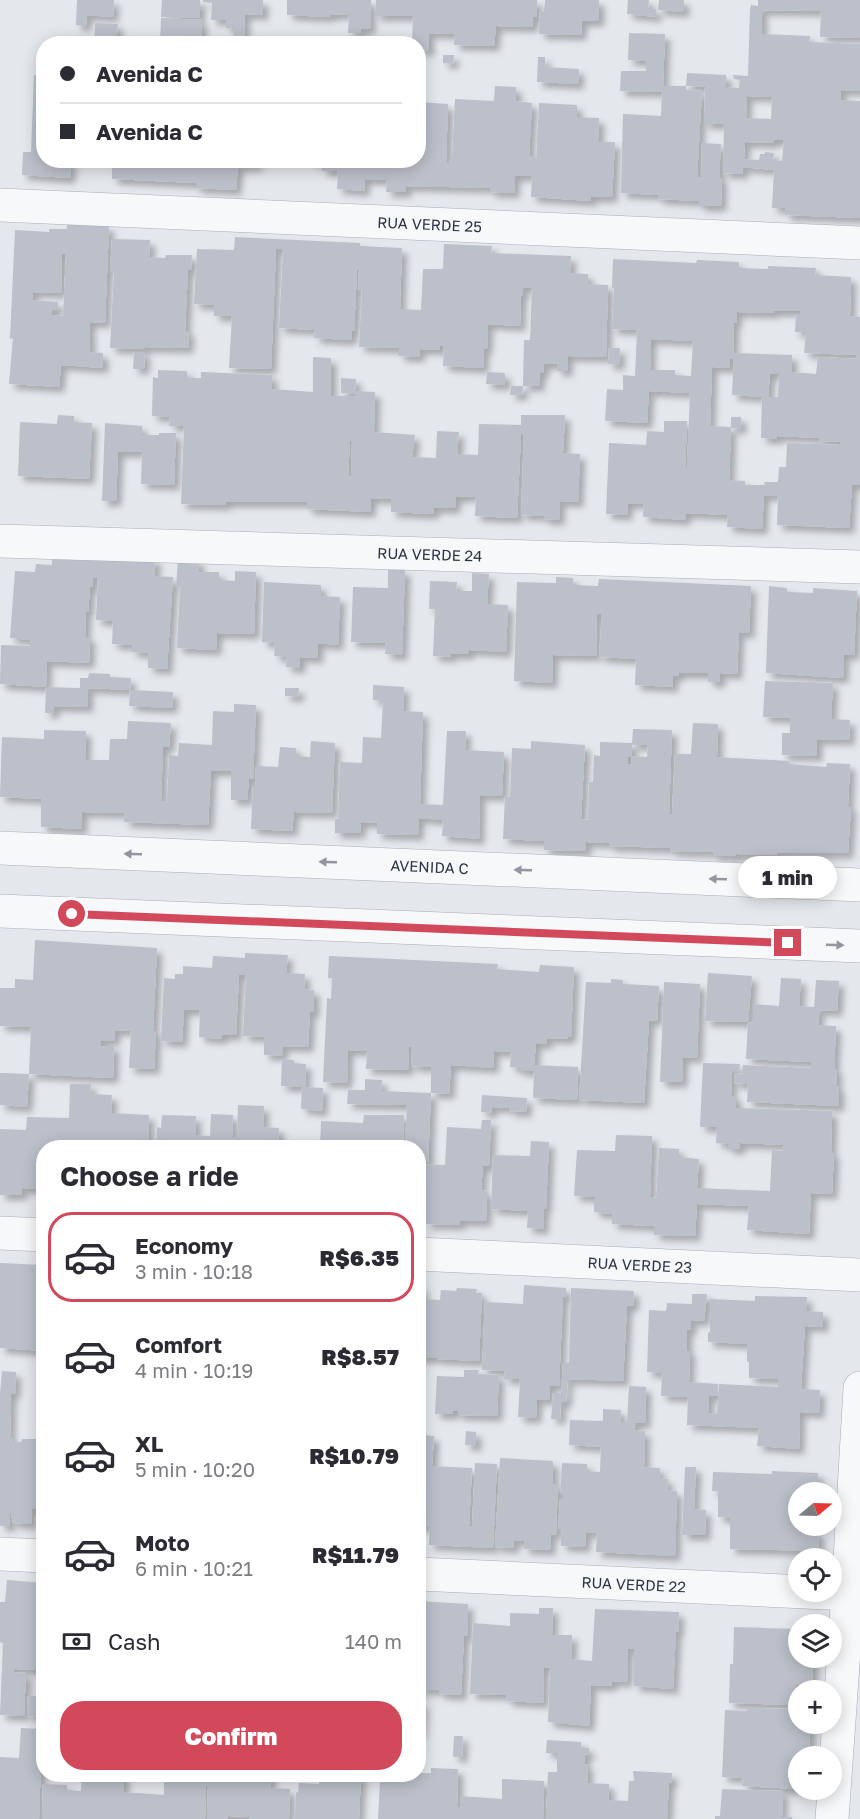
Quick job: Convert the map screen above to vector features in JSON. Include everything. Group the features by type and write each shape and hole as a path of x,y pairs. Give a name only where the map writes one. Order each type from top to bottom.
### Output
{"street":[{"name":"RUA VERDE 25","path":"0,205 860,243"},
{"name":"RUA VERDE 24","path":"0,541 860,567"},
{"name":"AVENIDA C","path":"0,848 860,885"},
{"path":"0,911 860,946"},
{"path":"0,1233 36,1235"},
{"name":"RUA VERDE 23","path":"426,1254 860,1275"},
{"path":"832,1819 860,1388"},
{"path":"0,1554 36,1556"},
{"name":"RUA VERDE 22","path":"426,1574 848,1594"}],"building":[{"path":"77,0 114,0 113,17 87,15 86,26 76,25"},
{"path":"162,0 200,0 200,18 161,17"},
{"path":"203,0 263,0 263,15 245,14 244,36 234,36 234,28 226,28 226,20 211,20 212,3 203,2"},
{"path":"287,0 371,0 370,29 361,29 361,33 348,33 349,14 330,15 329,17 287,15"},
{"path":"376,0 537,0 537,17 533,17 533,27 496,26 494,46 454,45 455,34 429,33 429,51 426,51 426,36 412,36 413,16 375,16"},
{"path":"545,0 599,0 599,21 582,21 581,35 539,34 540,11 544,12"},
{"path":"628,0 649,0 648,9 656,9 656,17 627,14"},
{"path":"659,0 684,0 684,12 658,10"},
{"path":"758,0 860,0 860,38 820,37 821,11 762,10 762,34 810,36 809,42 860,44 860,91 841,90 841,100 860,101 860,218 785,215 785,208 772,208 774,170 743,167 743,174 723,173 724,124 704,124 705,87 686,86 687,73 726,75 726,87 739,88 740,80 734,79 733,75 748,76 750,9 751,5 758,6","holes":["747,96 772,97 771,119 746,118","774,140 784,140 782,161 773,161 774,153 765,152 765,154 760,154 759,160 744,159 745,142 774,143"]},
{"path":"161,18 202,20 201,36 160,36"},
{"path":"95,23 118,24 117,36 94,36"},
{"path":"629,33 665,34 663,86 686,86 686,90 702,91 697,177 701,177 702,143 721,144 719,178 722,178 721,206 699,206 699,201 658,199 658,195 621,193 623,114 661,116 662,92 620,91 621,71 646,71 646,61 628,60"},
{"path":"443,55 454,55 453,64 443,63"},
{"path":"538,57 545,57 545,67 579,69 578,84 537,82"},
{"path":"34,75 36,75 36,168 71,168 70,178 22,175 23,152 31,152"},
{"path":"495,86 516,87 516,101 532,103 529,156 533,156 533,162 536,162 539,103 577,105 577,117 599,118 598,142 615,142 612,197 591,197 591,201 531,197 532,176 515,176 514,193 490,192 490,188 406,186 406,192 386,192 387,180 365,179 364,191 337,189 338,171 322,171 322,168 426,168 426,103 448,104 446,164 449,163 449,159 452,159 455,99 494,101"},
{"path":"112,168 238,168 236,190 196,188 196,183 112,179"},
{"path":"67,224 109,226 105,323 90,322 90,352 103,353 103,368 61,365 59,387 9,384 13,338 10,339 15,230 49,232 49,229 67,229","holes":["62,254 66,254 63,316 52,315 52,310 58,310 58,302 32,300 33,292 61,293"]},
{"path":"235,237 360,243 360,246 402,248 400,309 421,310 423,269 443,269 444,244 492,246 491,253 571,256 570,273 588,274 588,284 608,285 606,357 568,356 567,371 557,371 557,364 544,364 543,373 540,373 539,386 523,386 524,340 530,340 532,288 523,287 520,326 488,324 487,349 484,349 483,368 443,366 444,346 440,345 440,350 420,349 419,357 399,356 399,348 359,347 362,290 358,289 359,270 357,270 354,331 352,330 351,340 314,338 315,330 279,328 283,249 276,249 271,369 229,368 232,316 214,316 214,305 194,304 197,249 234,250"},
{"path":"112,239 150,240 149,257 192,255 191,270 188,270 185,331 189,331 188,348 110,348 114,272 110,272"},
{"path":"613,259 696,263 697,260 739,262 739,268 768,269 768,266 816,268 815,275 851,277 850,316 860,317 860,358 856,358 856,355 804,353 806,332 795,332 796,314 800,314 800,311 737,312 736,323 734,323 733,359 730,359 730,368 712,367 710,426 731,427 731,417 741,417 741,429 731,428 729,480 745,481 745,485 765,485 764,482 778,482 779,467 786,467 787,443 840,445 841,442 819,441 819,438 777,436 777,439 761,438 762,397 732,395 734,353 792,355 792,372 816,374 818,357 860,359 860,485 852,485 849,528 777,525 778,496 764,495 762,529 727,527 728,515 686,513 685,520 643,517 644,504 628,503 627,515 606,514 609,443 646,445 647,431 664,432 664,421 687,421 685,467 687,467 690,393 649,391 647,423 605,421 607,389 623,390 623,375 635,376 637,330 612,329 614,288 612,288","holes":["651,339 693,341 691,376 675,375 675,370 650,370","770,374 779,374 778,397 768,397"]},
{"path":"609,348 620,348 619,365 608,364"},
{"path":"134,352 145,352 144,369 133,369"},
{"path":"313,357 331,358 331,396 355,396 355,394 341,393 341,378 356,379 355,391 375,392 374,432 415,435 412,457 436,458 437,431 459,432 457,454 478,455 479,424 521,425 521,415 565,415 563,453 580,454 578,502 560,501 559,520 544,519 544,516 521,515 524,434 521,434 517,518 475,516 476,496 456,497 455,508 434,508 433,514 391,512 391,499 371,498 370,512 307,509 307,502 181,504 184,426 169,426 170,417 152,416 153,377 158,378 158,370 187,371 187,378 201,378 201,372 272,375 272,389 313,392","holes":["350,441 352,441 351,477 348,476"]},
{"path":"487,372 505,373 505,385 486,384"},
{"path":"511,386 523,386 522,395 510,395"},
{"path":"58,415 74,416 74,422 92,423 89,479 18,476 20,422 57,424"},
{"path":"105,423 142,426 142,435 176,433 174,485 141,484 142,452 118,452 116,501 102,501"},
{"path":"52,553 156,559 154,576 173,577 167,669 148,668 148,653 132,652 132,645 112,644 113,621 96,620 98,578 93,578 88,612 86,612 85,637 90,637 89,663 47,661 46,687 0,684 1,645 30,646 31,640 10,638 15,571 35,572 36,564 52,565"},
{"path":"178,560 199,560 199,572 219,572 219,580 235,581 235,571 256,572 254,634 217,633 216,650 177,648 180,587 176,587"},
{"path":"388,569 405,570 402,655 385,654 386,643 351,642 353,587 388,588"},
{"path":"472,573 489,574 487,604 508,605 506,652 469,650 469,654 451,654 451,657 433,656 435,609 429,609 430,581 457,582 456,591 472,591"},
{"path":"556,577 573,578 573,585 598,586 599,579 751,586 749,633 739,632 737,674 720,673 720,682 708,682 708,673 679,673 678,676 673,676 673,687 635,685 636,659 599,657 602,614 597,614 596,656 553,655 552,683 514,681 517,582 556,583"},
{"path":"264,582 321,585 321,596 340,597 338,645 318,643 318,658 300,657 300,668 286,667 287,657 274,656 275,643 262,642"},
{"path":"769,586 787,588 787,592 813,593 813,588 857,591 854,655 844,654 843,678 766,673"},
{"path":"89,673 131,678 130,690 88,688 88,707 54,706 54,713 45,713 46,687 80,688 80,678 88,678"},
{"path":"765,681 833,683 831,719 850,720 849,740 817,739 817,756 782,755 782,733 790,733 790,718 763,717"},
{"path":"373,685 404,687 403,711 423,712 420,804 443,805 447,731 466,731 465,750 504,752 502,796 480,795 479,839 442,836 443,820 419,818 418,835 377,834 377,823 361,822 360,833 335,833 335,819 338,819 340,762 362,763 363,737 381,738 383,701 373,700"},
{"path":"285,688 299,688 298,697 285,696"},
{"path":"130,690 173,692 172,708 129,706"},
{"path":"234,704 256,705 253,779 249,779 247,800 231,800 231,771 211,771 208,825 124,822 125,813 82,812 82,829 41,827 41,799 0,797 2,737 44,739 44,730 86,731 85,760 109,760 110,739 127,739 128,721 171,723 169,747 163,747 161,801 167,801 169,755 178,756 179,743 212,745 213,711 234,712"},
{"path":"693,723 718,724 717,757 789,761 789,764 826,767 827,763 850,764 848,807 851,807 848,853 713,856 713,852 670,851 671,848 609,846 609,843 586,842 586,851 544,850 544,841 503,839 505,796 510,797 512,748 531,749 531,741 585,745 581,819 588,820 589,782 593,782 594,755 600,756 600,742 632,743 633,729 672,730 669,814 672,814 675,754 691,754","holes":["632,745 648,745 647,757 632,756","628,757 632,757 631,765 628,764"]},
{"path":"311,741 335,743 332,813 294,812 292,831 251,829 256,766 278,767 280,747 296,748 296,756 310,757"},
{"path":"35,940 157,948 153,1031 156,1031 154,1069 129,1068 131,1031 115,1030 114,1041 101,1040 101,1046 114,1046 113,1078 29,1074 31,1027 0,1026 0,988 15,988 15,979 33,980"},
{"path":"245,953 288,955 286,973 305,974 304,989 314,990 314,1012 310,1012 308,1047 283,1046 282,1056 264,1055 264,1037 243,1036 246,974 239,975 236,1035 222,1035 221,1039 199,1037 200,1010 184,1010 182,1042 161,1041 164,978 175,979 175,974 183,974 183,966 212,968 213,956 245,958"},
{"path":"329,956 498,964 497,969 539,972 540,965 574,967 571,1037 568,1039 547,1038 547,1044 536,1043 534,1065 578,1067 577,1100 533,1098 534,1071 520,1071 520,1068 510,1067 511,1052 494,1051 493,1068 451,1065 449,1094 431,1093 431,1067 411,1066 412,1047 409,1047 408,1070 366,1069 367,1051 348,1050 347,1083 323,1082 327,998 331,999 332,978 328,978"},
{"path":"708,973 752,976 748,1022 705,1021"},
{"path":"781,978 801,979 799,1006 814,1007 816,980 839,981 837,1011 819,1010 818,1025 836,1026 834,1069 837,1069 836,1086 839,1087 839,1106 747,1102 748,1084 734,1083 735,1073 742,1074 743,1065 811,1068 811,1062 746,1059 748,1022 753,1023 753,1004 779,1006"},
{"path":"611,979 623,980 623,984 659,986 657,1021 649,1020 644,1103 579,1100 586,982 611,983"},
{"path":"664,982 700,984 697,1058 683,1057 682,1082 660,1082"},
{"path":"282,1059 306,1064 305,1087 323,1088 322,1111 301,1109 302,1087 281,1086"},
{"path":"703,1063 740,1064 739,1070 732,1070 731,1096 736,1096 736,1108 832,1111 831,1153 834,1153 832,1194 811,1193 809,1234 747,1230 749,1206 697,1204 695,1236 654,1235 654,1226 612,1224 612,1214 594,1212 594,1197 574,1196 577,1150 615,1151 616,1135 652,1136 650,1197 656,1198 659,1148 679,1149 679,1157 699,1159 697,1188 770,1191 772,1150 783,1151 784,1145 740,1143 740,1149 728,1149 728,1144 716,1143 717,1127 700,1127"},
{"path":"0,1073 29,1074 27,1107 0,1105"},
{"path":"365,1079 382,1080 381,1091 431,1093 428,1162 426,1162 426,1140 405,1140 407,1105 347,1104 348,1090 365,1090"},
{"path":"70,1084 91,1084 90,1094 112,1095 111,1113 149,1115 148,1140 36,1140 36,1189 22,1188 22,1195 0,1195 0,1129 26,1130 27,1117 69,1118"},
{"path":"482,1095 527,1098 526,1112 492,1107 491,1113 481,1112"},
{"path":"238,1105 264,1106 263,1127 279,1128 278,1140 156,1140 157,1127 161,1128 162,1115 196,1116 195,1135 210,1136 211,1114 233,1115 232,1137 237,1137"},
{"path":"364,1115 404,1115 403,1140 320,1140 321,1121 363,1123"},
{"path":"482,1120 491,1120 489,1166 483,1166 481,1190 487,1191 486,1221 460,1221 459,1225 426,1224 426,1164 445,1165 447,1127 481,1129"},
{"path":"531,1141 549,1142 543,1229 527,1228 528,1211 491,1209 493,1155 530,1156"},
{"path":"0,1263 36,1265 36,1350 0,1348"},
{"path":"524,1285 566,1288 566,1296 563,1297 559,1386 550,1386 549,1400 537,1399 536,1418 518,1417 520,1379 504,1379 505,1371 482,1370 485,1302 523,1304"},
{"path":"571,1288 634,1291 633,1306 627,1306 623,1381 568,1379 566,1402 561,1402 560,1419 551,1419 553,1393 561,1393 563,1363 569,1363"},
{"path":"477,1289 476,1293 482,1293 479,1361 426,1358 426,1299 440,1300 441,1290"},
{"path":"692,1294 707,1294 704,1321 691,1320 691,1330 687,1330 687,1351 690,1351 689,1382 718,1384 717,1396 709,1396 709,1413 717,1414 719,1384 778,1387 778,1379 749,1378 747,1344 708,1342 710,1299 755,1301 755,1296 807,1297 806,1311 823,1312 823,1327 805,1326 801,1389 820,1390 819,1413 800,1412 799,1449 757,1446 759,1428 687,1425 688,1397 661,1396 662,1373 647,1372 649,1310 666,1311 667,1303 692,1304"},
{"path":"464,1370 479,1370 478,1374 499,1375 497,1416 458,1415 458,1411 453,1411 453,1414 435,1414 437,1376 464,1377"},
{"path":"2,1371 16,1372 15,1394 11,1394 10,1438 13,1438 13,1442 21,1442 22,1439 36,1439 36,1509 32,1509 31,1524 13,1523 10,1508 10,1526 0,1526"},
{"path":"629,1386 646,1387 645,1423 635,1423 634,1430 645,1431 644,1467 660,1468 660,1478 668,1479 667,1490 677,1491 675,1556 596,1552 597,1533 586,1532 585,1547 561,1546 561,1529 558,1529 560,1499 563,1499 563,1494 560,1494 562,1463 587,1464 587,1471 600,1472 601,1447 569,1445 570,1420 603,1421 603,1409 621,1410 620,1422 627,1422"},
{"path":"466,1431 476,1432 476,1446 465,1445"},
{"path":"426,1436 434,1436 432,1466 472,1468 469,1526 472,1526 475,1463 497,1464 493,1548 429,1545 432,1473 429,1527 426,1527"},
{"path":"500,1458 553,1461 553,1484 558,1484 556,1535 551,1534 550,1550 524,1549 524,1541 514,1540 514,1548 495,1547"},
{"path":"685,1467 696,1467 694,1509 706,1510 705,1535 682,1535"},
{"path":"772,1471 818,1473 818,1482 788,1482 788,1536 819,1536 818,1548 788,1548 788,1550 730,1549 730,1518 718,1517 718,1491 712,1491 713,1472 772,1474"},
{"path":"7,1580 36,1582 36,1670 14,1669 14,1672 26,1673 24,1716 0,1715 3,1643 0,1642 0,1602 5,1602"},
{"path":"426,1601 468,1604 461,1695 439,1694 439,1690 426,1690"},
{"path":"539,1608 553,1608 552,1635 572,1635 571,1659 592,1661 595,1609 679,1612 673,1689 634,1686 634,1649 628,1648 627,1682 612,1681 611,1686 591,1685 589,1726 548,1722 550,1668 544,1667 543,1703 507,1701 506,1695 470,1694 473,1623 510,1626 510,1613 539,1614"},
{"path":"734,1627 788,1629 788,1668 813,1668 812,1680 788,1680 788,1705 729,1703 730,1664 733,1664"},
{"path":"28,1696 36,1696 36,1717 27,1716"},
{"path":"747,1708 788,1709 788,1734 810,1734 809,1746 788,1746 788,1788 742,1786 743,1778 722,1777 725,1710 747,1711"},
{"path":"21,1728 36,1729 36,1782 40,1782 39,1819 0,1819 0,1757 19,1758"},
{"path":"454,1736 463,1736 462,1757 453,1757"},
{"path":"547,1740 581,1742 581,1747 589,1748 589,1755 585,1754 584,1764 588,1765 587,1783 609,1784 609,1800 628,1801 629,1781 634,1781 633,1771 672,1773 672,1783 669,1783 667,1819 546,1819 548,1772 557,1772 557,1753 546,1753"},
{"path":"431,1768 458,1769 457,1807 460,1807 460,1796 502,1799 502,1779 544,1781 543,1819 378,1819 380,1782 426,1782 426,1773 431,1773"},
{"path":"82,1782 124,1782 124,1792 164,1795 164,1782 270,1782 270,1788 290,1789 289,1819 249,1819 249,1817 228,1816 228,1819 207,1819 208,1786 206,1786 205,1819 42,1819 43,1784 67,1785 67,1790 81,1791"},
{"path":"319,1782 361,1782 359,1819 295,1819 296,1792 298,1793 299,1783 319,1784"},
{"path":"722,1789 783,1791 782,1817 792,1817 792,1819 715,1819 715,1816 720,1816"}],"route":[{"path":"72,914 788,943"}]}
